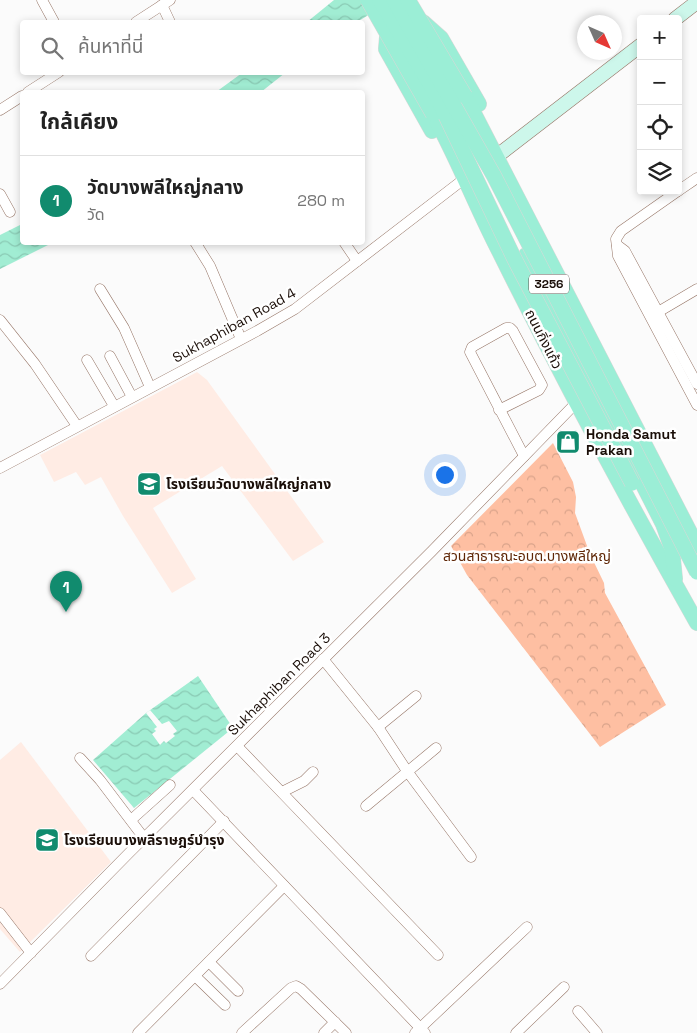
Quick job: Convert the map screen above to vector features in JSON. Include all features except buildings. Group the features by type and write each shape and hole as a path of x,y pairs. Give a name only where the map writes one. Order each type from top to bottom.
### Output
{"main road":[{"name":"ถนนกิ่งแก้ว","path":"368,0 441,129 499,252 576,403 697,623"},
{"name":"3256","path":"380,0 433,89 515,260 673,561"},
{"name":"3256","path":"394,0 494,176 697,572"},
{"name":"3256","path":"408,0 489,140 696,540"},
{"path":"680,15 697,2"},
{"path":"457,163 431,130 391,61 386,49 386,37 415,20 428,25 441,38 483,110 488,125 489,140"},
{"path":"497,156 637,48"},
{"name":"3256","path":"441,129 483,170 663,524 672,549 675,583"}],"street":[{"path":"42,0 53,20"},
{"path":"139,20 166,3 170,20"},
{"path":"31,90 54,75"},
{"path":"0,110 20,97"},
{"path":"682,188 697,178"},
{"name":"Sukhaphiban Road 4","path":"0,468 295,309 464,179"},
{"path":"0,194 10,212"},
{"path":"672,195 621,231 616,239 617,245 626,250 654,314 694,393 697,405"},
{"path":"197,245 210,266 241,339"},
{"path":"346,245 357,261"},
{"path":"100,289 124,328 150,387"},
{"path":"654,314 697,290"},
{"path":"654,314 697,384"},
{"path":"0,320 35,364 77,426"},
{"path":"499,410 539,390 542,385 510,328 506,328 472,347 470,352 499,410 524,456"},
{"path":"110,356 132,397"},
{"path":"87,360 114,406"},
{"name":"Sukhaphiban Road 3","path":"0,984 432,551 576,403"},
{"path":"323,660 378,727 407,771 471,857"},
{"path":"378,727 416,696"},
{"path":"237,746 438,955"},
{"path":"366,806 436,748"},
{"path":"80,758 100,780 144,838"},
{"path":"282,792 304,781 313,772"},
{"path":"131,820 170,785"},
{"path":"194,790 420,1031 527,927"},
{"path":"91,956 224,821"},
{"path":"138,1033 284,886"},
{"path":"0,914 31,953"},
{"path":"209,962 238,991"},
{"path":"195,976 225,1005"},
{"path":"242,1033 291,988 296,986 302,989 346,1033"},
{"path":"516,1033 564,987"},
{"path":"578,1012 598,1033"},
{"path":"324,1033 335,1022"}],"shaded area":[{"name":"โรงเรียนวัดบางพลีใหญ่กลาง","path":"197,372 207,380 324,542 293,561 222,466 153,508 196,579 172,593 123,516 101,477 85,485 76,472 54,482 40,455"},
{"name":"โรงเรียนบางพลีราษฎร์บำรุง","path":"21,742 111,862 20,952 0,929 0,760"}],"green space":[{"name":"สวนสาธารณะอบต.บางพลีใหญ่","path":"553,443 573,482 576,497 575,513 590,554 604,583 605,593 666,705 600,747 467,575 451,546"}],"water":[{"path":"334,0 393,0 360,20 309,20"},
{"path":"239,75 282,75 264,90 219,90"},
{"path":"20,225 20,245 48,245 0,269 0,235"},
{"path":"198,676 233,728 134,808 93,760 146,713"}],"pier":[{"path":"150,710 162,724 169,721 177,731 173,734 175,736 166,743 164,741 160,745 152,734 156,731 154,729 157,727 146,713"}],"place":[{"name":"Honda Samut Prakan","path":"568,442"},
{"name":"โรงเรียนวัดบางพลีใหญ่กลาง","path":"149,484"},
{"name":"วัดบางพลีใหญ่กลาง","path":"66,612"},
{"name":"โรงเรียนบางพลีราษฎร์บำรุง","path":"47,840"}]}
